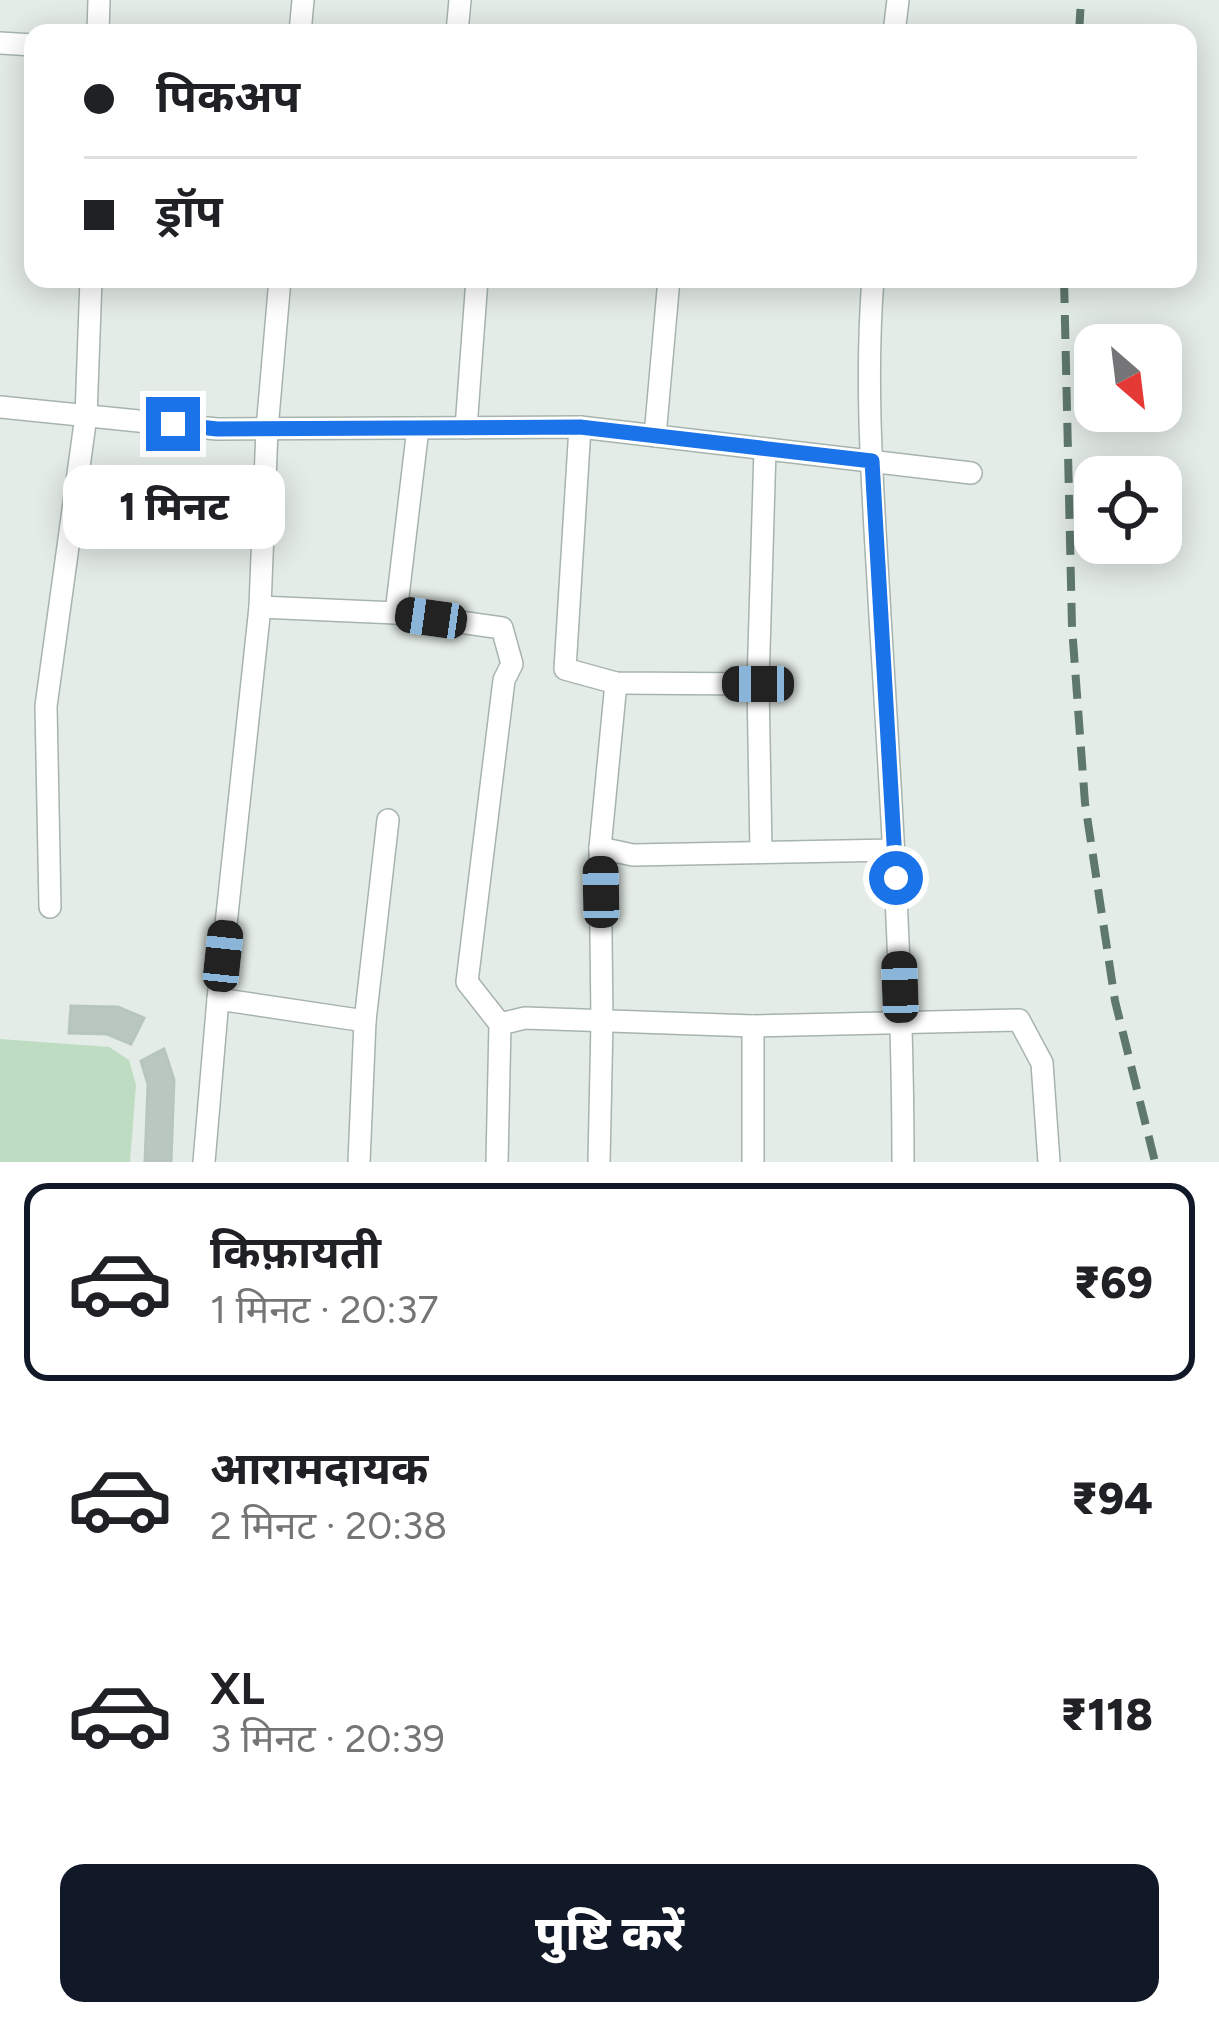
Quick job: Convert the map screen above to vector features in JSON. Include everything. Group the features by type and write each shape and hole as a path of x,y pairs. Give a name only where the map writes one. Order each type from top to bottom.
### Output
{"street":[{"path":"50,907 46,706 86,416 91,288"},
{"path":"204,1162 260,607 267,429 279,288"},
{"path":"466,428 476,288"},
{"path":"655,436 668,288"},
{"path":"873,288 868,412 894,850 903,1162"},
{"path":"0,407 217,429 580,427 970,473"},
{"path":"580,427 565,669 616,682 758,684"},
{"path":"396,613 418,428"},
{"path":"761,852 758,684 766,448"},
{"path":"260,607 396,613 502,628 512,664 504,680 467,982 500,1024 497,1162"},
{"path":"599,1162 600,848 616,682"},
{"path":"358,1162 365,1021 388,820"},
{"path":"600,848 633,855 894,850"},
{"path":"218,999 365,1021"},
{"path":"500,1024 525,1018 753,1026 1019,1020 1042,1063 1049,1162"},
{"path":"753,1026 753,1162"}],"green space":[{"path":"0,1039 109,1047 129,1060 136,1085 130,1162 0,1162"}],"building":[{"path":"71,1006 118,1007 144,1018 131,1044 107,1034 69,1033"},
{"path":"164,1049 174,1080 171,1162 145,1162 148,1084 141,1061"}],"railway":[{"path":"1080,24 1081,0"},
{"path":"1064,288 1072,627 1085,803 1115,1001 1155,1162"}],"route":[{"path":"173,424 217,429 580,427 872,461 896,878"}]}
